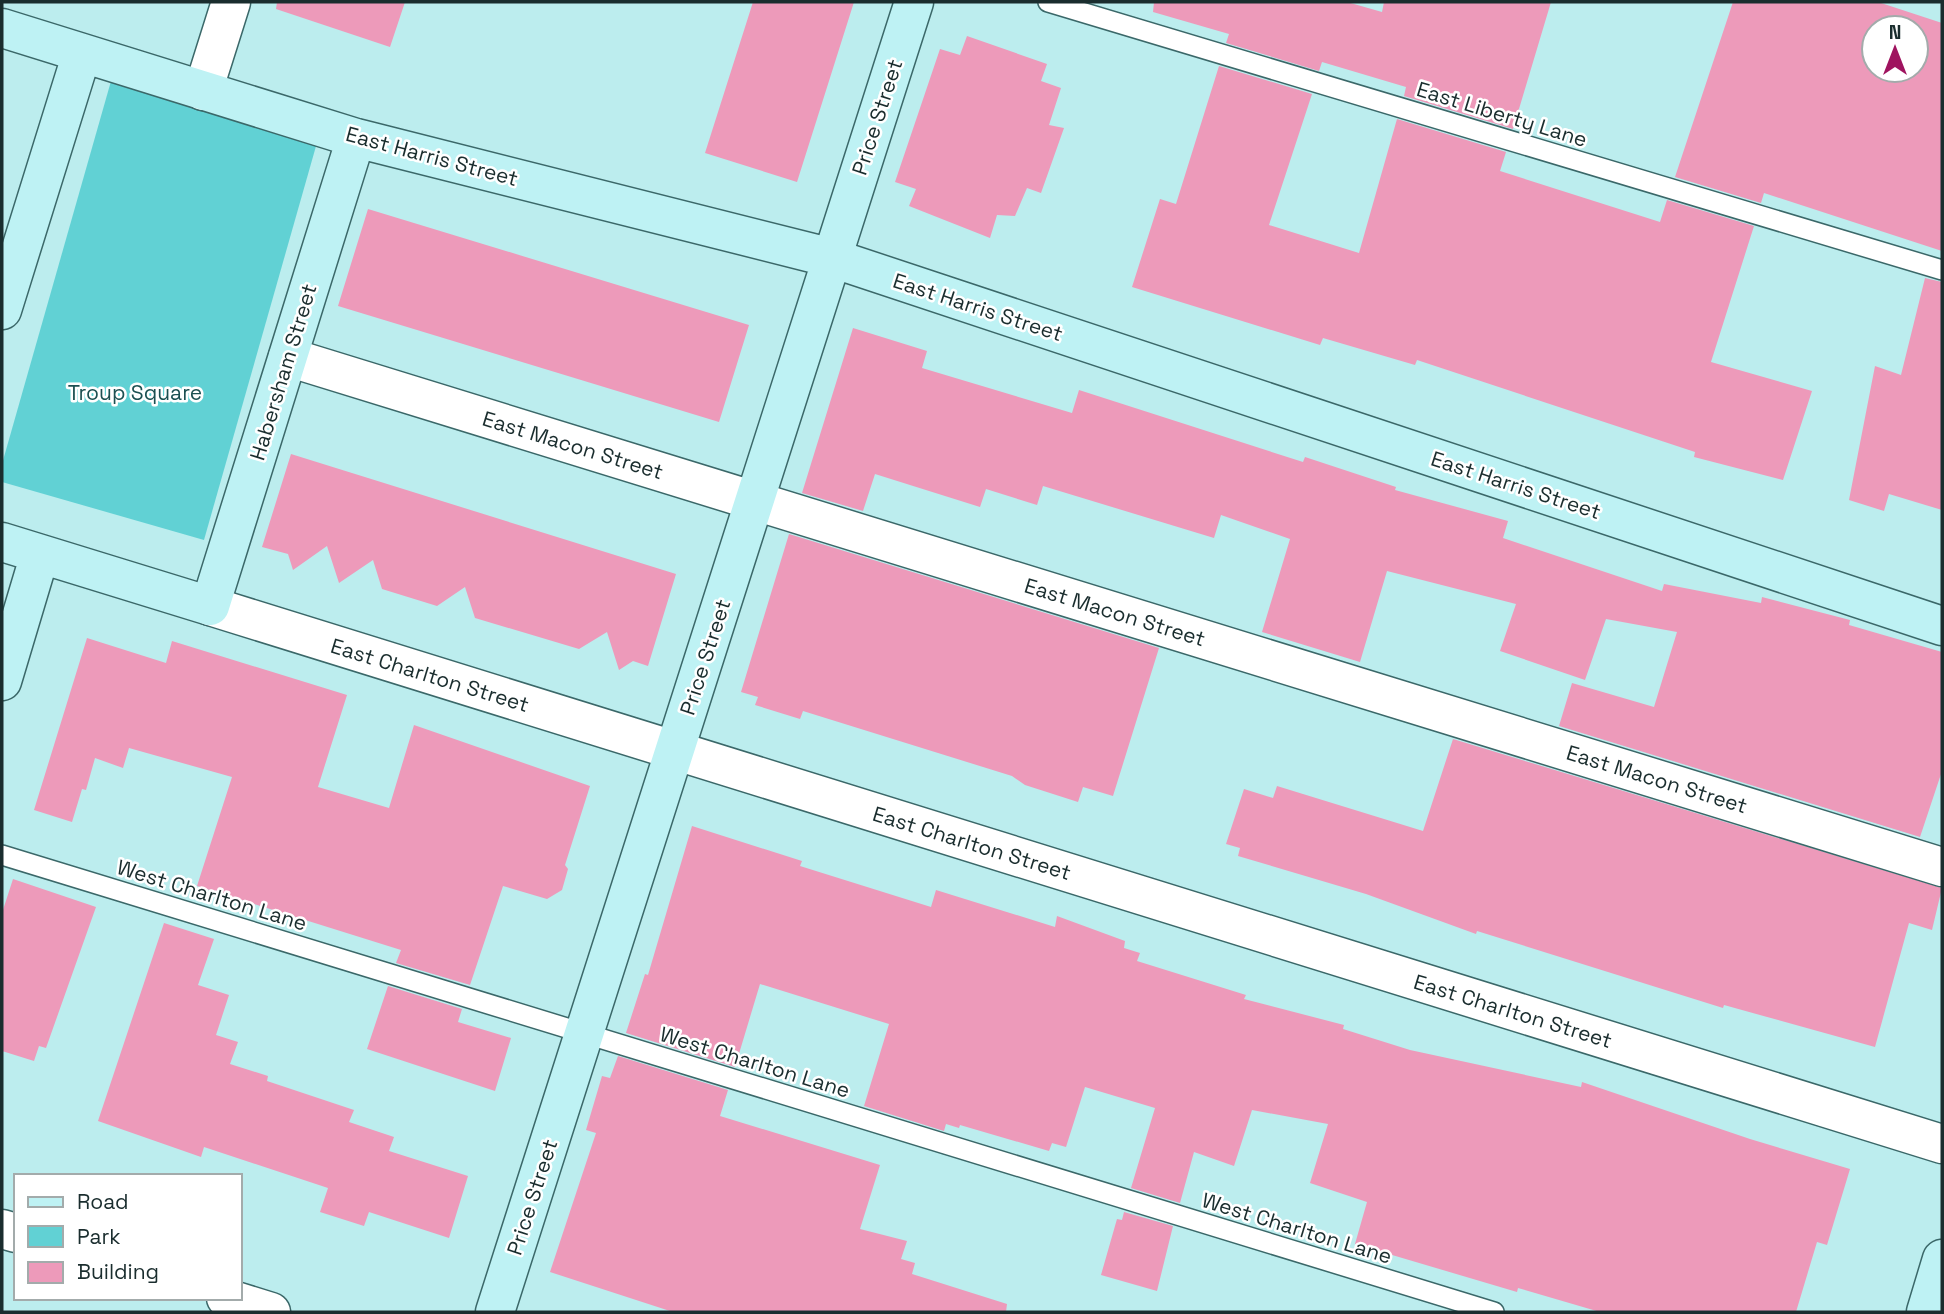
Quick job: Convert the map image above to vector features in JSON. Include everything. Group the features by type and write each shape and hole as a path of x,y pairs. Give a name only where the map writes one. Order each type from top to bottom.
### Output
{"street":[{"path":"203,91 230,2"},
{"name":"Price Street","path":"495,1312 914,2"},
{"name":"East Harris Street","path":"2,28 356,138 832,258 1942,626"},
{"path":"5,286 82,53"},
{"name":"Habersham Street","path":"210,606 356,138"},
{"name":"East Macon Street","path":"288,357 1942,867"},
{"name":"East Charlton Street","path":"2,541 1942,1144"},
{"path":"2,681 40,554"},
{"path":"1926,1312 1942,1259"},
{"path":"232,1300 271,1312"}],"lane":[{"name":"East Liberty Lane","path":"1048,2 1942,270"},
{"name":"West Charlton Lane","path":"2,855 1494,1312"}],"green space":[{"name":"Troup Square","path":"117,60 324,118 204,540 2,482 2,464"}],"building":[{"path":"277,2 405,2 390,47 276,9"},
{"path":"753,2 854,2 797,182 705,153"},
{"path":"1154,2 1347,2 1382,12 1384,2 1551,2 1513,129 1404,96 1406,87 1322,62 1319,71 1226,43 1229,34 1153,12"},
{"path":"1733,2 1878,2 1915,14 1860,14 1860,84 1930,84 1930,19 1942,23 1942,251 1764,193 1761,203 1675,177"},
{"path":"967,36 1047,64 1041,81 1061,88 1049,125 1064,128 1041,193 1027,188 1015,216 997,215 990,238 909,206 916,189 895,182 940,49 960,55"},
{"path":"1219,66 1312,94 1269,225 1359,253 1397,119 1506,152 1500,171 1660,222 1667,200 1754,226 1711,362 1812,391 1783,480 1694,457 1695,452 1417,360 1415,365 1323,338 1320,345 1132,287 1160,199 1176,204"},
{"path":"368,209 749,325 719,422 338,306"},
{"path":"1925,278 1942,282 1942,510 1889,494 1884,511 1849,500 1875,366 1901,375"},
{"path":"853,328 927,351 922,368 1072,413 1079,390 1303,462 1305,457 1396,487 1395,490 1508,521 1503,538 1662,591 1664,584 1761,603 1762,597 1850,620 1849,625 1942,652 1942,771 1920,837 1559,726 1572,683 1654,707 1677,632 1606,619 1585,680 1500,651 1516,604 1387,571 1360,662 1262,632 1290,539 1221,515 1214,538 1043,486 1037,505 986,489 980,507 875,474 863,511 802,493"},
{"path":"291,454 676,574 648,666 633,661 619,670 607,632 579,649 475,618 465,587 437,606 382,589 373,560 339,583 327,546 293,570 288,554 262,547"},
{"path":"789,534 1159,648 1113,796 1083,787 1078,802 1025,785 1012,776 803,711 800,719 755,705 758,697 741,692"},
{"path":"87,638 166,663 172,641 347,695 318,787 389,808 414,725 590,786 565,865 568,869 562,890 547,899 503,886 470,985 396,963 401,950 197,886 232,777 129,748 123,768 95,758 86,790 82,789 72,822 34,810"},
{"path":"1453,739 1942,888 1932,930 1909,923 1875,1047 1724,1005 1723,1008 1477,931 1476,934 1366,894 1238,856 1240,848 1226,844 1244,789 1273,798 1277,786 1423,831"},
{"path":"692,826 802,861 800,866 931,907 936,890 1055,927 1057,916 1125,941 1124,948 1140,953 1137,961 1246,995 1244,999 1344,1025 1343,1029 1410,1050 1581,1087 1582,1082 1750,1139 1850,1169 1827,1245 1817,1242 1796,1312 1600,1312 1518,1288 1517,1292 1355,1244 1367,1202 1310,1183 1328,1124 1252,1110 1234,1166 1194,1152 1180,1203 1131,1188 1155,1108 1085,1087 1066,1147 1052,1143 1049,1151 960,1125 959,1128 946,1124 944,1131 864,1106 889,1024 760,984 735,1067 626,1033 645,974 648,975"},
{"path":"13,879 96,907 46,1048 39,1046 34,1061 2,1051 2,913"},
{"path":"164,923 214,939 198,985 229,995 216,1035 238,1042 230,1064 268,1076 267,1081 354,1110 349,1122 394,1137 389,1151 468,1176 449,1238 369,1212 364,1226 320,1212 328,1188 204,1147 201,1157 98,1121"},
{"path":"388,986 462,1009 458,1022 511,1038 495,1091 367,1049"},
{"path":"618,1056 728,1090 720,1116 880,1165 860,1229 907,1241 901,1259 915,1263 912,1274 1007,1304 1006,1312 673,1312 550,1272 596,1133 586,1130 602,1076 610,1078"},
{"path":"1124,1212 1173,1226 1157,1291 1101,1275 1117,1219 1122,1220"}]}
